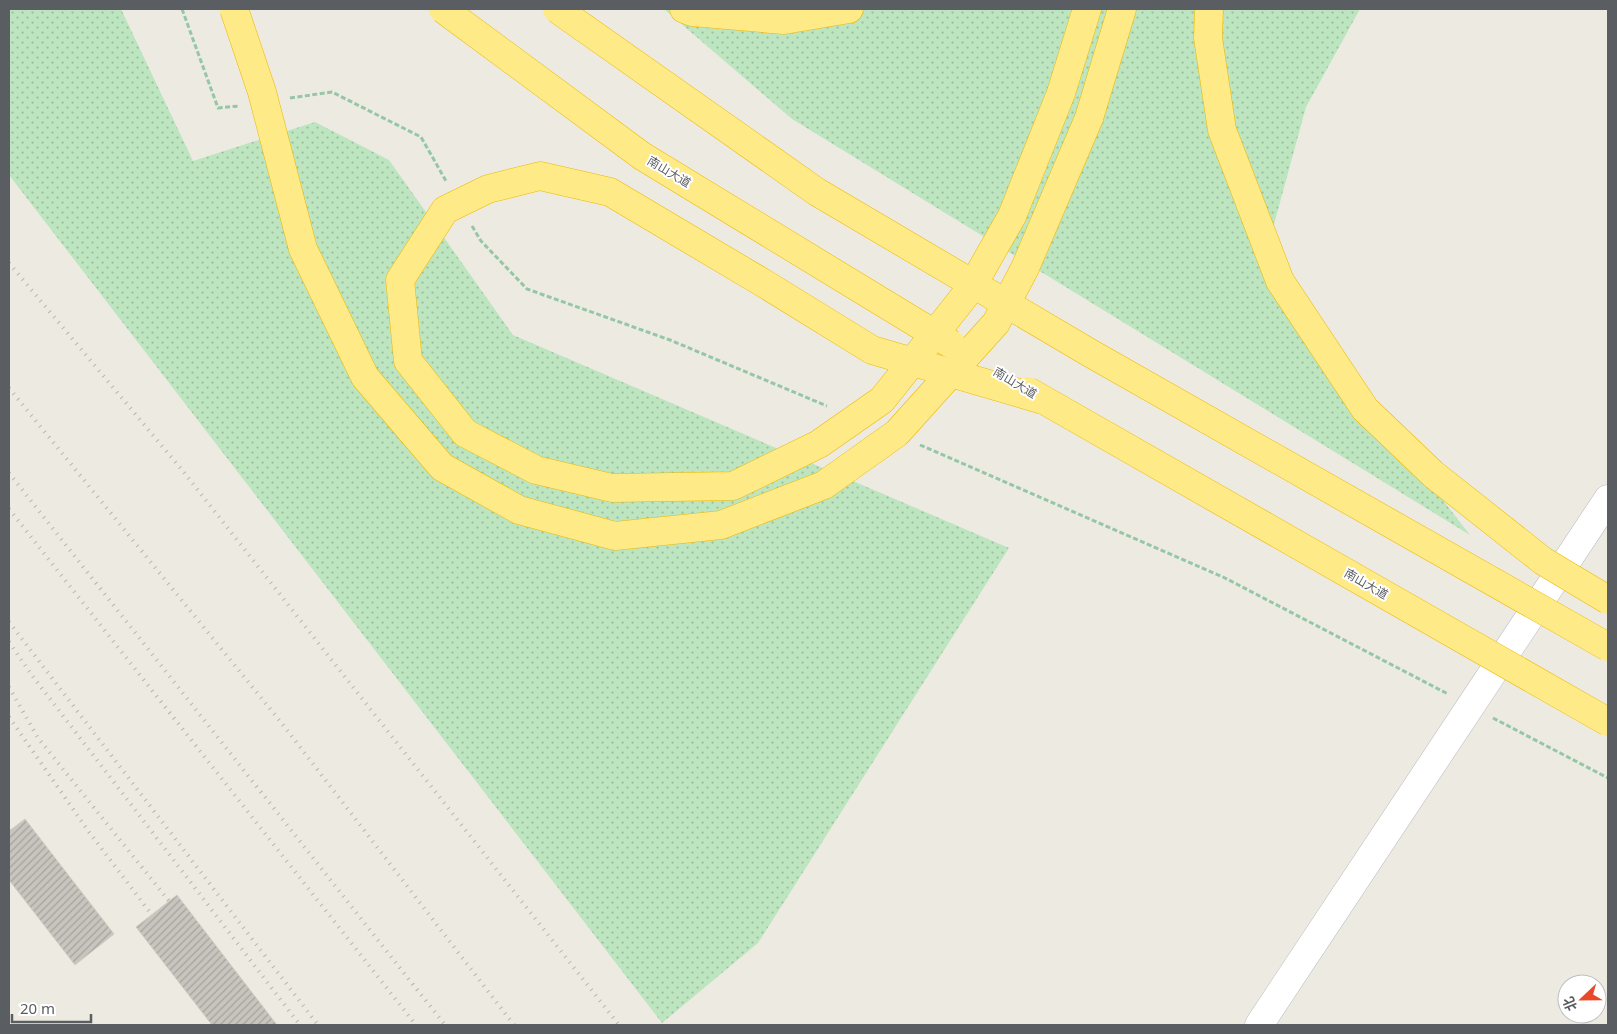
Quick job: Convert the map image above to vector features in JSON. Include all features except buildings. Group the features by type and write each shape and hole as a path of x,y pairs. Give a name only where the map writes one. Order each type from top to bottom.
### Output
{"highway":[{"path":"234,9 262,92 303,249 364,377 442,467 519,510 616,536 721,525 824,485 897,433 996,323 1025,268 1089,118 1122,9"},
{"name":"南山大道","path":"443,9 642,156 1043,400 1608,722"},
{"path":"557,9 817,192 1090,353 1608,647"},
{"path":"684,9 692,12 784,20 849,9"},
{"path":"1043,400 1005,389 920,364 910,361 872,350 610,192 540,176 488,189 445,210 400,280 408,361 465,433 536,470 612,488 733,486 820,444 882,400 912,363 918,355 936,333 971,288 1012,216 1060,93 1087,9"},
{"path":"1209,9 1208,38 1222,130 1280,281 1365,409 1433,474 1543,561 1608,600"}],"street":[{"path":"1260,1025 1608,498"}],"green space":[{"path":"9,9 121,9 193,161 315,122 389,160 513,335 1009,548 758,943 662,1023 9,175"},
{"path":"664,9 1360,9 1306,107 1262,268 1470,535 792,119"}],"railway":[{"path":"9,263 182,470 619,1025"},
{"path":"9,388 280,721 514,1025"},
{"path":"9,473 445,1025"},
{"path":"9,509 416,1025"},
{"path":"9,622 318,1025"},
{"path":"9,642 31,674 300,1025"},
{"path":"9,687 38,738 169,901"},
{"path":"9,717 89,832 152,915"}]}
